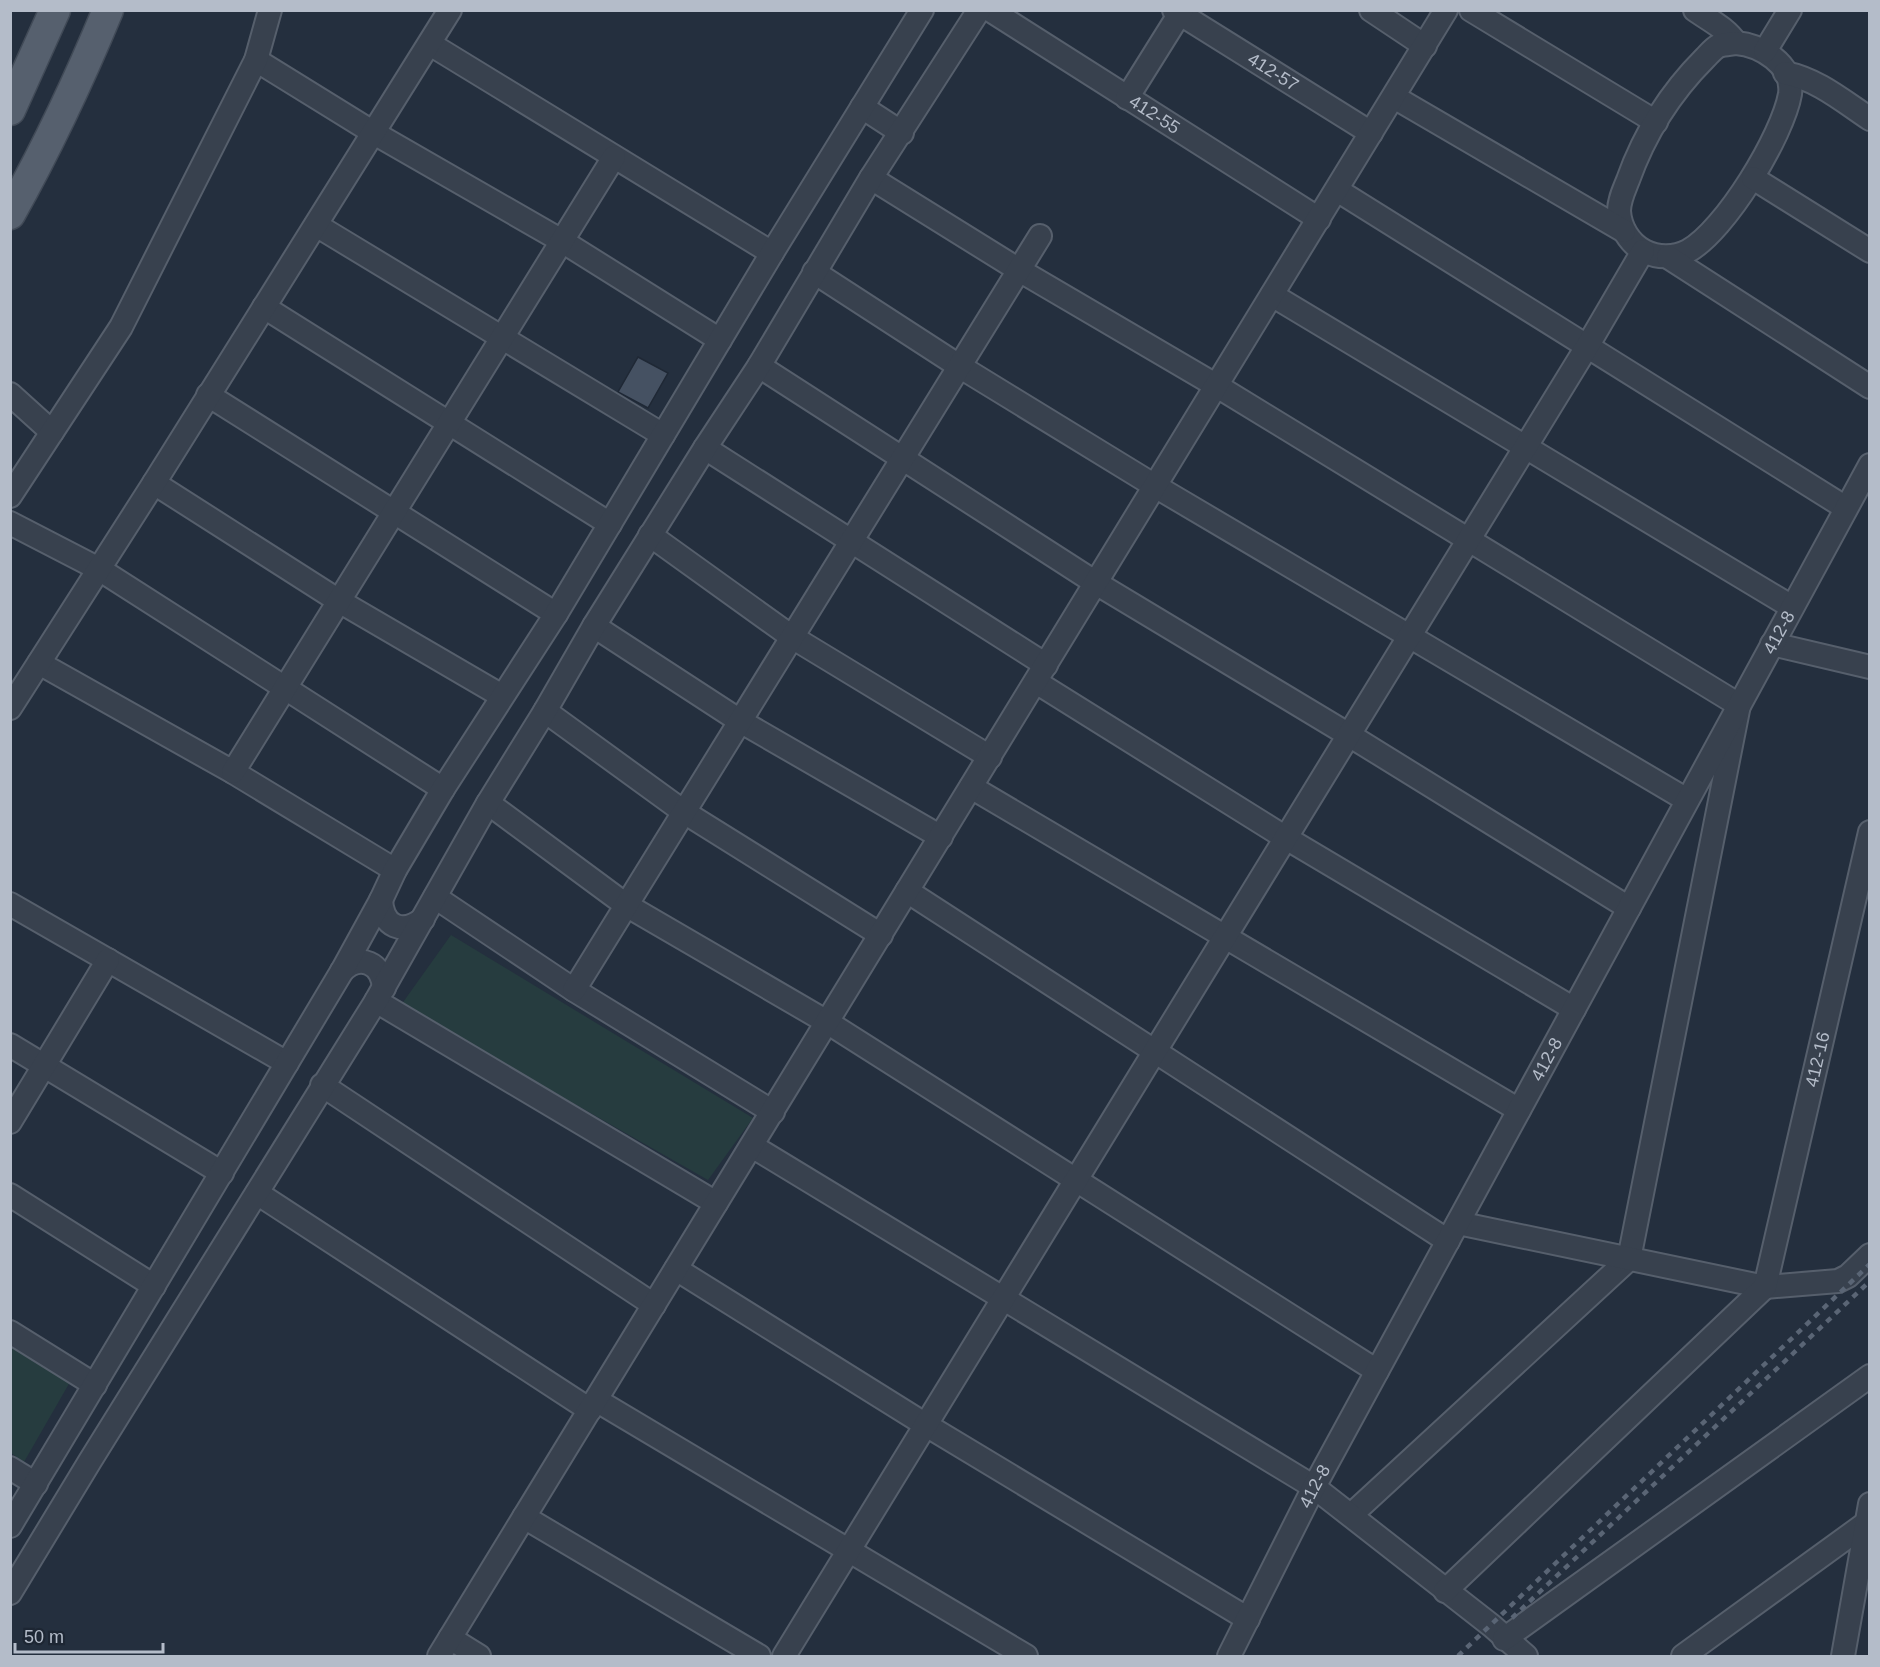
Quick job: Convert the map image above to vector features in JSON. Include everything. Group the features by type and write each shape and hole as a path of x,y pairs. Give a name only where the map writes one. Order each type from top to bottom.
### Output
{"main road":[{"path":"10,110 55,10"},
{"path":"10,214 36,169 74,91 108,10"}],"street":[{"path":"10,496 121,327 256,60 270,10"},
{"path":"10,708 154,483 450,10"},
{"path":"10,1526 288,1063 342,971 395,870 443,789 556,614 772,253 922,10"},
{"path":"10,1593 322,1085 380,995 488,803 594,626 759,366 871,178 979,10"},
{"name":"412-55","path":"990,10 1319,219"},
{"path":"1371,10 1425,46"},
{"path":"479,1656 445,1647 1446,10"},
{"path":"1471,10 1656,122"},
{"path":"1695,10 1731,35 1736,43"},
{"path":"1765,51 1790,10"},
{"path":"1127,98 1178,12"},
{"name":"412-57","path":"1178,12 1371,133"},
{"path":"1668,257 1690,251 1724,217 1753,178 1764,158 1783,115 1790,92 1785,73 1773,57 1765,51 1736,43 1716,47 1683,82 1656,122 1638,155 1621,199 1621,221 1624,231 1629,239 1643,250 1668,257 1869,387"},
{"path":"430,44 772,253"},
{"path":"256,60 374,133 562,242 720,340"},
{"path":"1785,73 1809,79 1869,119"},
{"path":"1394,97 1624,231"},
{"path":"862,107 902,133"},
{"path":"233,772 614,157"},
{"path":"871,178 1019,270 1217,386 1739,705 1629,1259 1351,1515"},
{"path":"1753,178 1869,251"},
{"path":"1337,190 1846,508"},
{"path":"316,225 663,435"},
{"path":"574,990 1040,236"},
{"path":"784,1656 1469,540 1643,250"},
{"path":"814,272 960,366 1155,486 1687,800"},
{"path":"1272,295 1792,607"},
{"path":"264,307 610,524"},
{"path":"759,366 1096,583 1349,735 1629,908"},
{"path":"10,394 52,432"},
{"path":"208,395 556,614"},
{"path":"705,448 851,541 1041,673 1286,838 1574,1009"},
{"name":"412-8","path":"1229,1656 1314,1487 1869,465"},
{"path":"154,483 339,601 502,696"},
{"path":"10,523 99,569 443,789"},
{"path":"650,535 792,637 990,757"},
{"path":"594,626 740,721 941,837"},
{"path":"1772,644 1869,667"},
{"path":"39,663 233,772 395,870"},
{"path":"545,711 684,812 881,935"},
{"path":"971,787 1519,1110"},
{"path":"488,803 626,905 827,1022 1377,1371"},
{"name":"412-16","path":"1765,1287 1869,832"},
{"path":"907,891 1156,1050 1453,1232 1629,1259 1765,1287 1838,1281 1848,1276 1869,1255"},
{"path":"435,897 574,990 772,1112"},
{"path":"381,900 386,920 395,926 405,928 423,919"},
{"path":"10,904 288,1063"},
{"path":"10,1122 108,960"},
{"path":"342,971 354,963 369,964 381,973 380,995"},
{"path":"380,995 716,1203"},
{"path":"10,1045 222,1173"},
{"path":"322,1085 654,1305"},
{"path":"752,1146 1314,1487 1492,1626 1526,1656"},
{"path":"257,1193 593,1405 1026,1656"},
{"path":"10,1196 154,1286"},
{"path":"676,1269 926,1425 1248,1619"},
{"path":"1445,1591 1765,1287"},
{"path":"10,1332 95,1385"},
{"path":"111,1358 144,1376"},
{"path":"1504,1638 1869,1376"},
{"path":"10,1468 36,1484"},
{"path":"1683,1656 1867,1514"},
{"path":"1844,1656 1867,1514"},
{"path":"525,1517 759,1656"}],"green space":[{"path":"451,935 753,1118 708,1180 401,1005"},
{"path":"10,1346 70,1382 24,1462 11,1453"}],"building":[{"path":"638,357 668,373 648,408 618,392"}],"railway":[{"path":"1458,1656 1870,1264"},
{"path":"1512,1618 1870,1281"}]}
